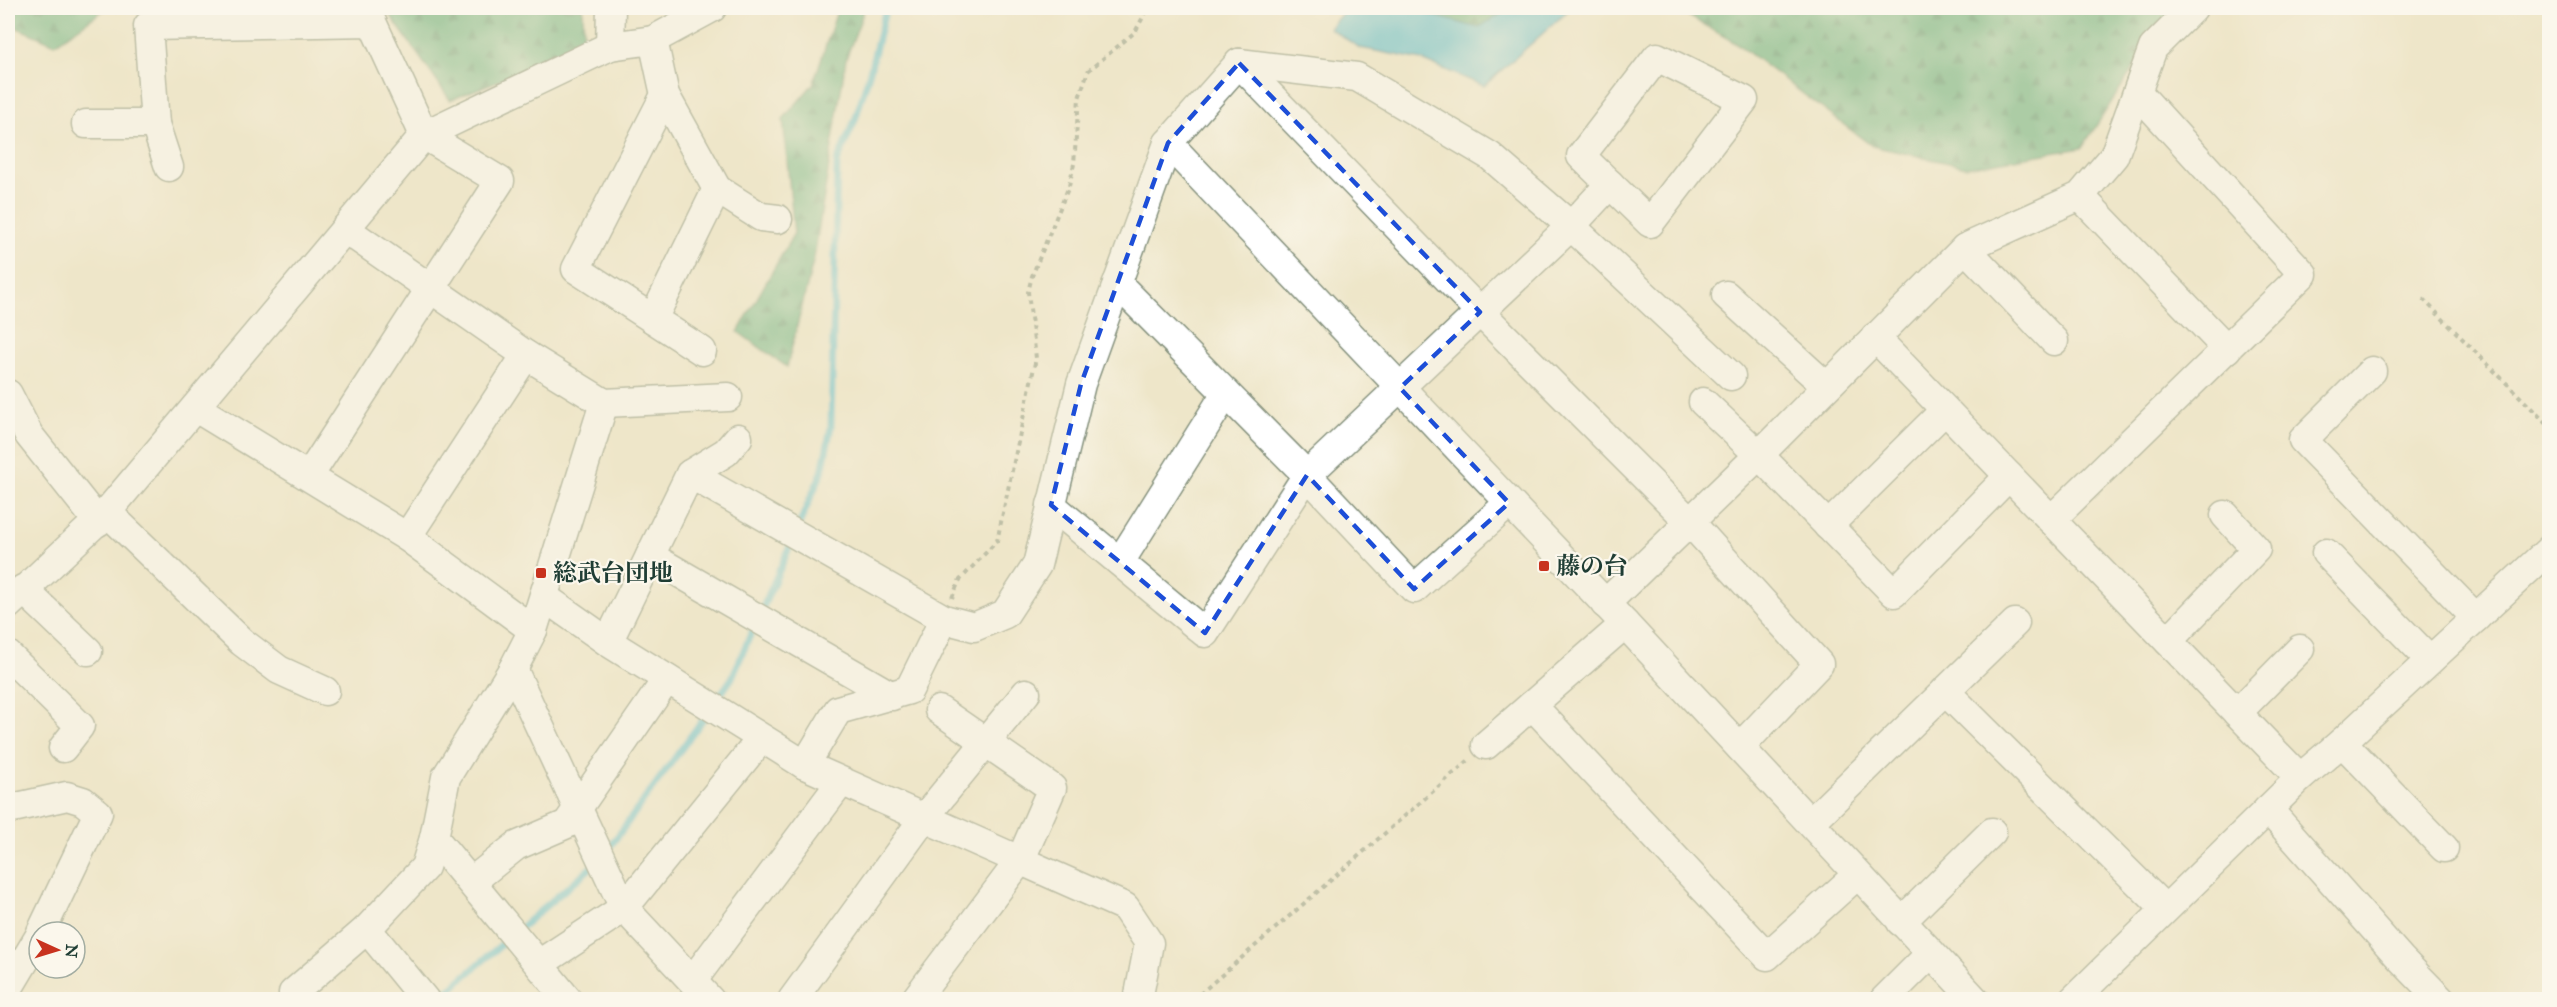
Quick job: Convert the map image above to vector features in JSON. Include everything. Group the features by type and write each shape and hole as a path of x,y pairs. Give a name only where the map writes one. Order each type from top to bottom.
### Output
{"street":[{"path":"610,46 611,8"},
{"path":"87,651 15,597 102,517 424,135 610,46 653,40 712,8"},
{"path":"1605,604 1759,455 1965,248 2080,196 2114,156 2153,48 2193,8"},
{"path":"169,166 155,124 148,26 372,22 424,135 500,181 309,476"},
{"path":"653,40 664,95 717,189 761,218 778,219"},
{"path":"1657,57 1744,100 1650,223 1610,184 1581,156 1657,57"},
{"path":"690,474 944,619 975,627 1005,614 1037,565 1082,384 1168,143 1239,63"},
{"path":"1239,63 1357,77 1490,156 1571,226 1731,376"},
{"path":"1239,63 1480,312 1690,522 1820,664 1740,747"},
{"path":"2051,520 2303,274 2138,93"},
{"path":"664,95 576,270 702,351"},
{"path":"86,123 155,124"},
{"path":"1168,143 1625,624 1975,999"},
{"path":"1051,505 1204,633 1307,475 1571,226 1610,184"},
{"path":"653,319 717,189"},
{"path":"2080,196 2227,349"},
{"path":"345,229 526,355 604,404 728,397"},
{"path":"1965,248 2054,341"},
{"path":"1117,283 1307,475 1414,589 1509,503"},
{"path":"1726,295 1826,386"},
{"path":"1875,337 2300,778"},
{"path":"407,537 526,355"},
{"path":"2372,371 2303,440 2476,618"},
{"path":"1120,562 1226,393"},
{"path":"8,394 29,435 102,517 243,642 279,670 325,691"},
{"path":"1703,402 1759,455 1894,593 2009,476"},
{"path":"299,999 293,993 367,929 425,867 434,838 446,777 513,669 533,630 604,404"},
{"path":"196,408 407,537 533,630"},
{"path":"1828,526 1945,410"},
{"path":"608,642 690,474 726,452 738,438"},
{"path":"2168,641 2256,549 2225,515"},
{"path":"2073,999 2268,808 2550,549"},
{"path":"2326,553 2429,659"},
{"path":"650,556 892,696"},
{"path":"544,597 667,680 805,765 1125,907 1149,943 1138,999"},
{"path":"805,765 838,710 909,690 944,619"},
{"path":"1810,822 2016,623"},
{"path":"1486,745 1625,624"},
{"path":"2237,713 2300,649"},
{"path":"8,655 80,726 63,748"},
{"path":"513,669 624,908 701,990 841,782"},
{"path":"471,882 516,846 567,825 667,680"},
{"path":"1945,691 2165,909"},
{"path":"792,999 924,818 1026,693"},
{"path":"1532,705 1767,956 1857,875"},
{"path":"915,999 1021,859 1052,788 939,710"},
{"path":"539,964 624,908 761,740"},
{"path":"2342,742 2444,848"},
{"path":"8,809 67,796 83,801 98,813 47,920"},
{"path":"2268,808 2401,959 2441,999"},
{"path":"1901,922 1992,832"},
{"path":"434,838 568,999"},
{"path":"367,929 425,999"},
{"path":"1884,999 1930,953"},
{"path":"8,989 27,957"}],"path":[{"path":"944,619 959,581 996,541 1036,358 1028,292 1032,276 1069,186 1074,164 1079,98 1088,71 1135,32 1148,8"},
{"path":"2423,299 2550,427"},
{"path":"1193,999 1486,745"}],"highlighted area":[{"path":"1239,63 1480,312 1400,388 1509,503 1414,589 1307,475 1205,633 1051,505 1081,384 1168,143"}],"green space":[{"path":"8,8 107,8 55,44 8,24"},
{"path":"385,8 583,8 584,47 450,100"},
{"path":"838,8 865,8 846,59 814,258 787,367 738,332 794,233 783,119 813,84"},
{"path":"1406,8 1511,8 1478,28"},
{"path":"1675,8 2187,8 2136,64 2082,148 1966,167 1872,146 1737,44"}],"water":[{"path":"1347,8 1406,8 1478,28 1511,8 1571,8 1484,86 1422,60 1360,48 1329,28"}],"waterway":[{"path":"797,529 822,472 831,427 837,162 855,120 886,8"},
{"path":"760,614 793,539"},
{"path":"715,702 732,678 755,624"},
{"path":"606,852 709,711"},
{"path":"518,930 596,863"},
{"path":"437,1000 508,939"}],"place":[{"name":"藤の台","path":"1544,566"},
{"name":"総武台団地","path":"541,573"}]}
